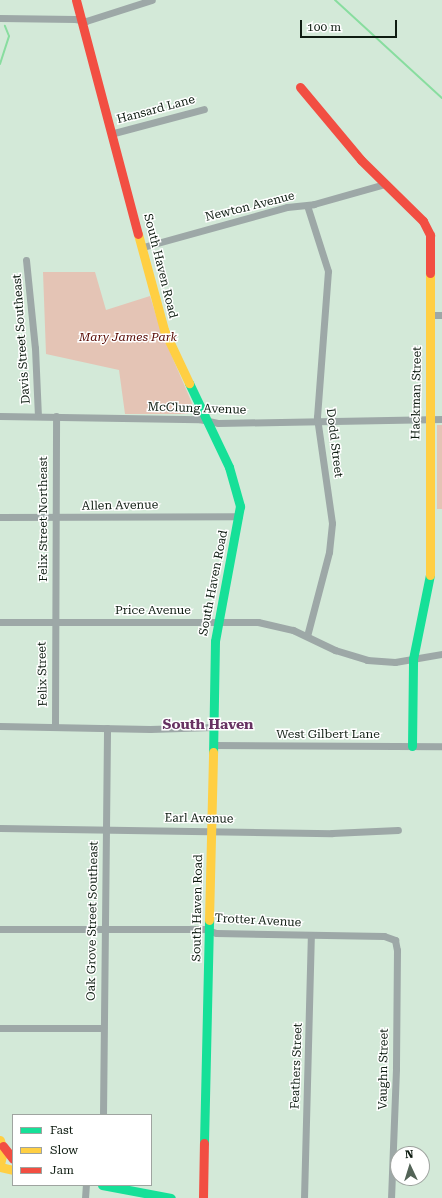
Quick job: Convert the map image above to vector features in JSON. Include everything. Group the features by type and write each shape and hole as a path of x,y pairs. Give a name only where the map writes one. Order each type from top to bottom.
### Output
{"street":[{"name":"South Haven Road","path":"76,0 114,133 164,330 207,420 235,484 239,516 216,622 203,1198"},
{"path":"0,18 86,21 152,0"},
{"name":"Hackman Street","path":"300,88 361,160 427,227 430,235 430,576 413,659 412,746"},
{"name":"Hansard Lane","path":"114,133 204,109"},
{"name":"Newton Avenue","path":"143,247 287,207 307,205 385,184"},
{"name":"Dodd Street","path":"307,205 328,271 322,325 317,421 332,523 329,552 307,636"},
{"name":"Davis Street Southeast","path":"26,260 35,348 38,416"},
{"path":"430,315 442,315"},
{"name":"McClung Avenue","path":"0,416 207,420 218,423 442,419"},
{"name":"Felix Street Northeast","path":"54,622 56,416"},
{"name":"Allen Avenue","path":"0,517 239,516"},
{"name":"Price Avenue","path":"0,622 258,622 307,636 335,650 357,657 379,661 413,659 442,654"},
{"name":"Felix Street","path":"54,622 55,725"},
{"path":"0,726 55,725 107,728 213,727"},
{"name":"Oak Grove Street Southeast","path":"103,1114 103,929 107,728"},
{"name":"West Gilbert Lane","path":"213,745 442,746"},
{"name":"Earl Avenue","path":"0,828 105,828 371,833 398,830"},
{"name":"Trotter Avenue","path":"0,929 210,930 384,936 395,940"},
{"name":"Feathers Street","path":"304,1198 311,934"},
{"name":"Vaughn Street","path":"391,1198 397,950 395,940"},
{"path":"0,1028 103,1028"},
{"path":"0,1142 12,1158"},
{"path":"0,1142 3,1152 0,1164"},
{"path":"0,1168 12,1170"},
{"path":"85,1198 86,1186"},
{"path":"107,1186 171,1198"}],"green space":[{"name":"Mary James Park","path":"43,272 95,272 106,310 150,296 161,331 192,403 191,411 187,414 125,414 119,370 46,354"},
{"path":"437,425 442,425 442,509 437,509"}],"waterway":[{"path":"335,0 442,98"},
{"path":"0,64 9,36 5,26"}],"traffic: fast":[{"path":"189,383 229,467 240,506 215,641 213,752"},
{"path":"412,746 413,659 430,575"},
{"path":"204,1143 209,920"},
{"path":"107,1186 171,1198"}],"traffic: slow":[{"path":"138,234 164,330 189,383"},
{"path":"430,273 430,575"},
{"path":"209,920 213,752"},
{"path":"0,1140 3,1152 0,1164"},
{"path":"0,1167 12,1170"}],"traffic: jam":[{"path":"76,0 138,234"},
{"path":"300,87 361,160 423,221 430,235 430,273"},
{"path":"203,1198 204,1143"},
{"path":"3,1146 12,1158"}],"district":[{"name":"South Haven","path":"208,724"}]}
